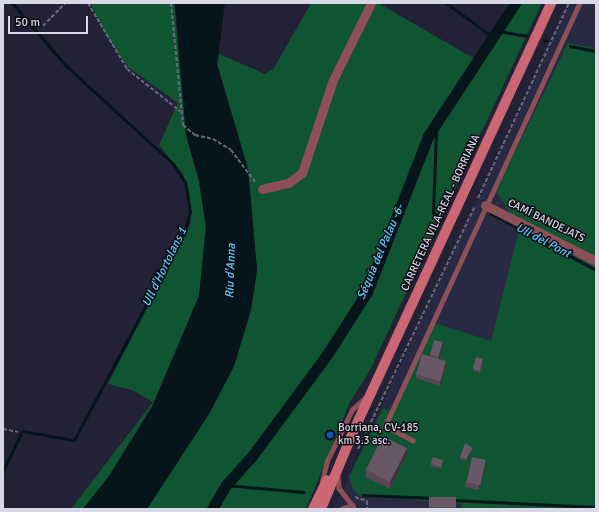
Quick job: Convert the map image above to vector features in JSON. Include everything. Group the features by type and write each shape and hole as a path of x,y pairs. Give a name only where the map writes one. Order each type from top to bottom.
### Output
{"main road":[{"name":"CARRETERA VILA-REAL - BORRIANA","path":"313,509 371,392 551,3"},
{"name":"CARRETERA VILA-REAL - BORRIANA","path":"321,509 338,472 352,432"}],"street":[{"path":"262,189 288,183 302,173 333,80 371,3"},
{"name":"CAMÍ BANDEJATS","path":"485,205 596,261"}],"lane":[{"path":"413,441 385,426 485,205 580,3"},
{"path":"319,496 327,461 352,410 371,392"},
{"path":"338,472 339,488 353,506 342,509"}],"path":[{"path":"43,26 65,3"},
{"path":"88,3 127,69 180,111"},
{"path":"171,3 180,111 188,131 213,139 231,150 262,189"},
{"path":"356,452 382,404 569,3"},
{"path":"3,429 18,432"},
{"path":"352,493 367,501 367,509"}],"shaded area":[{"path":"569,3 596,3 596,509 334,509"}],"green space":[{"path":"90,3 174,3 186,135 199,181 206,227 199,296 152,406 109,476 83,509 71,509 153,402 132,390 108,384 191,223 183,174 159,145 178,103 128,67 110,42"},
{"path":"311,3 378,3 475,59 509,3 542,3 370,370 350,402 306,509 147,509 209,414 234,366 251,310 257,270 248,169 217,64 219,54 265,74 274,68"},
{"path":"568,43 596,48 596,257 511,214 496,191"},
{"path":"520,226 596,265 596,508 460,509 462,504 361,496 353,490 349,476 383,408 394,413 435,323 491,341"}],"water":[{"name":"Riu d'Anna","path":"175,3 225,3 217,64 248,169 257,270 251,310 234,366 209,414 147,509 83,509 109,476 152,407 199,296 206,227 199,181 186,135"}],"building":[{"path":"434,340 443,342 438,357 430,354"},
{"path":"422,354 446,361 440,381 416,374"},
{"path":"476,357 483,359 479,370 473,369"},
{"path":"383,436 407,448 390,482 366,470"},
{"path":"465,443 473,448 466,459 460,457"},
{"path":"433,457 443,460 441,467 431,463"},
{"path":"472,457 486,460 480,485 467,482"},
{"path":"429,497 456,497 456,507 429,507"}],"waterway":[{"name":"Ull d'Hortolans 1","path":"3,471 22,431 74,440 184,234 190,212 185,182 172,163 66,66 12,3"},
{"path":"446,3 493,37"},
{"name":"Séquia del Palau -6-","path":"212,509 226,485 252,456 326,356 367,292 428,136 515,3"},
{"path":"497,31 527,36"},
{"path":"570,46 596,51"},
{"name":"Ull del Pont","path":"432,129 436,132 433,213 442,218"},
{"name":"Ull del Pont","path":"490,213 596,270"},
{"path":"226,485 304,492"},
{"path":"363,495 433,498"},
{"path":"452,500 596,507"}],"place":[{"name":"Borriana, CV-185 km 3.3 asc.","path":"330,435"}]}
